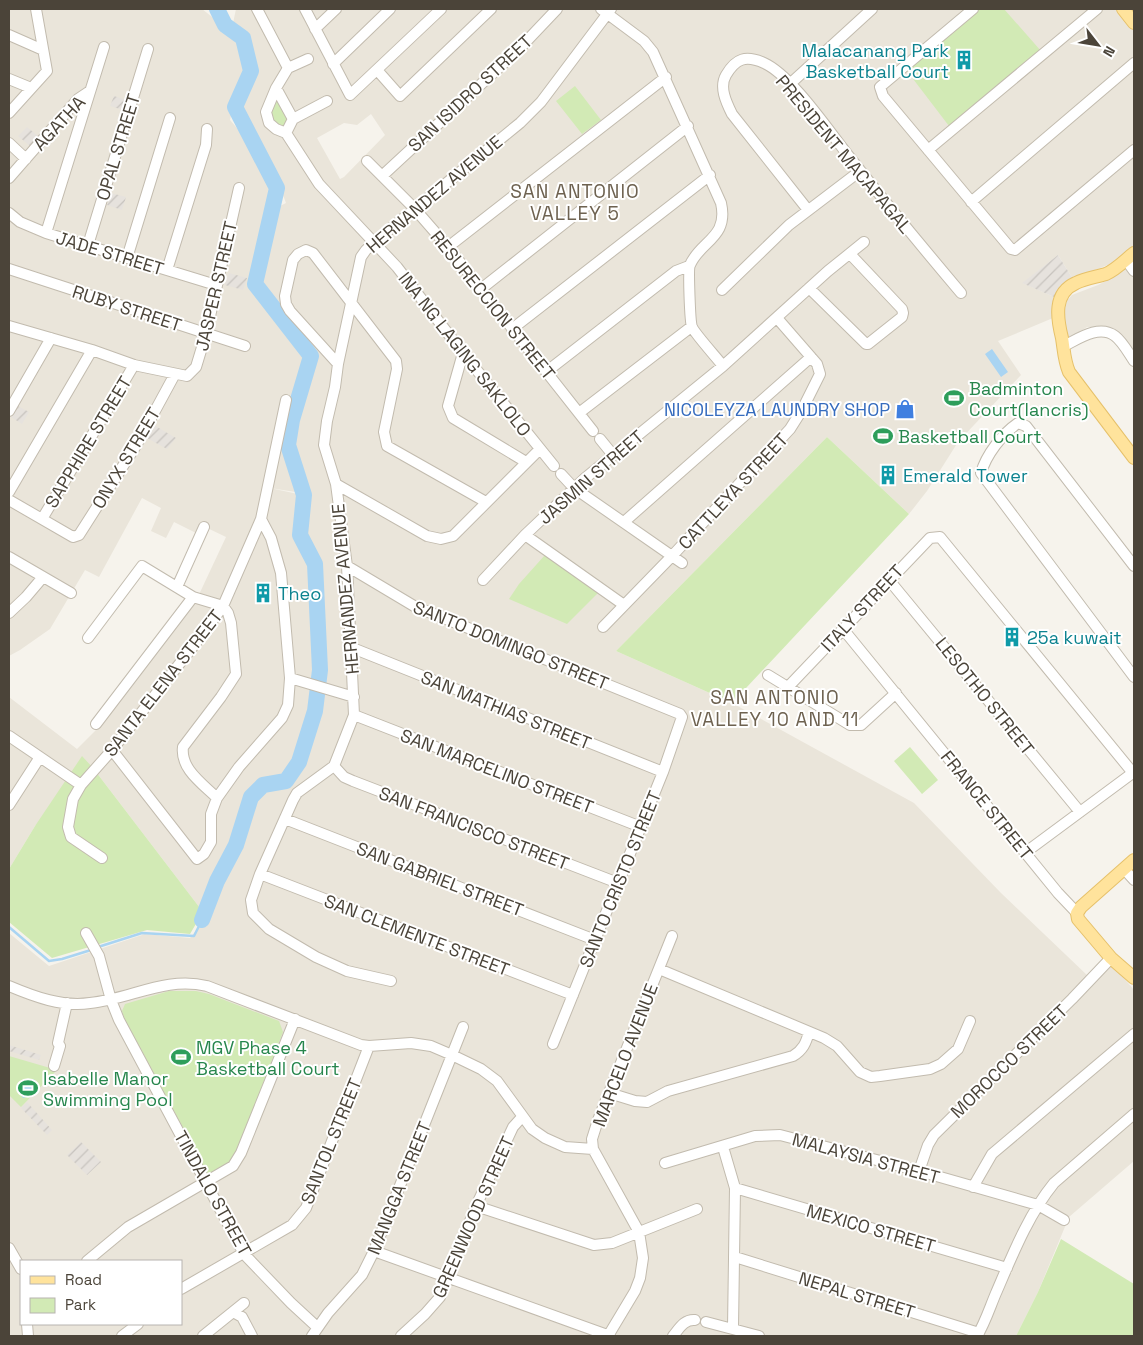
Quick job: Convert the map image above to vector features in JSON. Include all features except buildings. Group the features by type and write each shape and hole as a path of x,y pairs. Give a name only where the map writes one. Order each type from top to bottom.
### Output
{"main road":[{"path":"1123,9 1134,23"},
{"path":"1130,256 1106,274 1075,283 1064,291 1058,309 1058,319 1064,346 1064,361 1069,372 1134,458"},
{"path":"1077,913 1081,907 1134,860"},
{"name":"FRANCE STREET","path":"1077,913 1078,919 1111,958 1134,978"}],"street":[{"path":"9,113 47,71 36,9"},
{"path":"257,9 288,68"},
{"path":"304,9 350,95 441,9"},
{"path":"315,29 336,9"},
{"path":"333,64 390,9"},
{"path":"377,70 400,96 491,9"},
{"name":"SAN ISIDRO STREET","path":"382,176 519,49 557,9"},
{"path":"790,84 872,9"},
{"path":"973,9 880,87 883,96 1011,249 1015,250 1134,150"},
{"path":"928,150 1097,9"},
{"path":"546,372 676,271 689,266 713,238 720,226 723,213 710,175 653,52 644,41 606,10"},
{"name":"HERNANDEZ AVENUE","path":"334,766 354,715 354,697 347,566 336,484 324,445 338,364 361,257 366,250 414,208 520,122 541,102 606,10"},
{"path":"9,35 43,50"},
{"path":"46,233 104,47"},
{"name":"OPAL STREET","path":"88,246 148,49"},
{"path":"308,59 288,68 276,88 266,112 266,118 276,129 286,133 293,120 327,101"},
{"name":"PRESIDENT MACAPAGAL","path":"808,210 732,114 724,97 724,79 732,66 740,59 753,59 765,63 790,84 961,293"},
{"path":"971,202 1134,63"},
{"path":"448,247 666,77"},
{"path":"9,79 31,88"},
{"path":"276,88 293,120"},
{"name":"AGATHA","path":"9,178 78,99 90,91"},
{"path":"126,258 170,118"},
{"path":"481,289 688,126"},
{"path":"167,270 206,145 207,129"},
{"name":"INA NG LAGING SAKLOLO","path":"286,133 319,184 397,267 462,353 557,470 574,488 682,563"},
{"path":"9,143 26,159"},
{"name":"RESURECCION STREET","path":"367,160 414,208 448,247 613,455"},
{"path":"722,290 790,225 860,171"},
{"path":"512,329 710,175"},
{"name":"JASPER STREET","path":"175,374 187,376 196,367 206,334 239,188"},
{"name":"JADE STREET","path":"9,213 20,222 46,233 216,285"},
{"name":"JASMIN STREET","path":"483,580 525,535 574,488 723,366 809,288 864,242"},
{"path":"338,364 290,311 286,304 285,296 294,260 298,254 306,250 313,253 396,361 397,368 384,432 387,446 486,502"},
{"path":"809,288 866,344 902,317 902,309 850,254"},
{"path":"1130,256 1134,271"},
{"path":"689,266 691,326 723,366"},
{"name":"RUBY STREET","path":"9,269 245,346"},
{"name":"CATTLEYA STREET","path":"603,627 790,430 802,410 820,374 811,357 777,318"},
{"path":"579,413 691,326"},
{"path":"9,327 92,350 134,365 175,374"},
{"path":"1064,346 1087,335 1106,332 1116,336 1134,361"},
{"path":"9,411 51,338"},
{"path":"9,492 92,350"},
{"path":"462,353 448,406 453,418 526,462"},
{"path":"624,522 811,357"},
{"name":"SAPPHIRE STREET","path":"42,519 134,365"},
{"name":"ONYX STREET","path":"42,519 73,537 79,535 137,444 175,374"},
{"name":"SANTA ELENA STREET","path":"102,858 72,837 68,827 77,782 112,750 202,635 222,606 261,519 286,400"},
{"path":"1134,566 1026,426 1018,424 1008,430 983,464 981,473 1134,677"},
{"path":"336,484 427,536 441,539 453,536 539,450"},
{"path":"9,500 42,519"},
{"path":"112,750 197,859 204,854 211,842 211,814 217,798 239,767 282,718 288,705 290,678 281,572 271,538 261,519"},
{"path":"178,587 204,527"},
{"path":"525,535 624,605"},
{"name":"ITALY STREET","path":"788,687 930,538 940,537 1134,772"},
{"path":"9,557 71,593"},
{"path":"88,638 142,566 193,597 222,606 228,613 231,623 236,674 183,747 181,755 185,766 217,798"},
{"name":"SANTO DOMINGO STREET","path":"347,566 414,606 680,714"},
{"path":"9,613 43,578"},
{"name":"LESOTHO STREET","path":"889,580 1080,812"},
{"path":"96,724 193,597"},
{"name":"FRANCE STREET","path":"843,629 1058,893 1077,913"},
{"name":"SAN MATHIAS STREET","path":"350,647 663,772"},
{"path":"768,675 850,725 861,725 896,693"},
{"path":"290,678 354,697"},
{"name":"SANTO CRISTO STREET","path":"553,1044 663,772 682,721 680,714"},
{"name":"SAN MARCELINO STREET","path":"354,715 641,827"},
{"path":"9,736 77,782"},
{"path":"9,805 40,757"},
{"path":"334,766 298,793 260,874 251,900 253,912 269,929 316,957 347,971 390,981"},
{"name":"SAN FRANCISCO STREET","path":"334,766 344,777 353,781 618,883"},
{"path":"1026,852 1134,772"},
{"name":"SAN GABRIEL STREET","path":"285,819 595,940"},
{"path":"1124,869 1134,880"},
{"name":"SAN CLEMENTE STREET","path":"260,874 573,995"},
{"name":"TINDALO STREET","path":"86,933 99,956 111,1000 119,1020 244,1254 291,1303 314,1332"},
{"name":"MARCELO AVENUE","path":"609,1336 635,1290 640,1278 643,1258 639,1232 592,1149 592,1139 672,936"},
{"name":"MOROCCO STREET","path":"919,1171 928,1145 934,1135 1111,958"},
{"path":"659,969 824,1038 837,1046 860,1072 871,1077 930,1069 941,1064 958,1049 970,1021"},
{"path":"9,986 36,997 67,1003 89,1004 111,1000 160,986 181,982 193,983 207,986 361,1045 411,1043 430,1046 481,1069 497,1081 532,1129 545,1138 565,1148 592,1149"},
{"path":"52,1065 60,1046 58,1043 67,1003"},
{"path":"88,1260 128,1227 234,1166 295,1019"},
{"name":"MANGGA STREET","path":"314,1332 359,1280 374,1251 463,1027"},
{"path":"609,1093 635,1101 647,1102 668,1092 793,1056 805,1046 809,1032"},
{"path":"973,1187 992,1154 1134,1034"},
{"name":"SANTOL STREET","path":"182,1288 292,1225 306,1208 369,1046"},
{"path":"978,1335 1007,1268 1038,1205 1054,1183 1134,1114"},
{"name":"GREENWOOD STREET","path":"407,1334 440,1297 476,1206 513,1127 522,1117"},
{"name":"MALAYSIA STREET","path":"665,1163 756,1136 780,1135 919,1171 1038,1205 1064,1220"},
{"path":"723,1147 735,1188 733,1328"},
{"name":"MEXICO STREET","path":"735,1188 1007,1268"},
{"path":"476,1206 594,1245 612,1243 697,1209"},
{"path":"9,1248 20,1267"},
{"path":"374,1251 609,1336"},
{"name":"NEPAL STREET","path":"735,1257 978,1335"},
{"path":"203,1336 244,1303"},
{"path":"233,1312 242,1317 252,1336"},
{"path":"673,1336 685,1322 695,1320"},
{"path":"706,1322 759,1336"},
{"path":"122,1336 137,1325"}],"shaded area":[{"path":"9,9 202,9 240,39 248,72 234,100 230,120 253,147 274,188 252,285 310,357 289,421 284,449 302,493 270,488 307,496 293,441 313,356 259,284 276,208 286,203 272,166 239,108 256,62 244,35 232,28 236,9 1134,9 1134,247 1115,262 1073,279 1058,255 1023,283 1054,297 1053,318 998,341 1021,375 958,442 927,491 909,514 827,437 616,651 732,703 914,803 1001,893 1088,976 1106,957 1134,990 1134,1161 1069,1217 1038,1292 1016,1336 9,1336 9,933 49,966 145,934 190,938 204,921 203,912 93,768 35,826 9,869 9,697 77,749 95,731 195,603 226,537 201,525 196,533 174,522 166,538 151,531 161,508 142,498 99,577 85,570 50,629 9,656","holes":["371,114 385,135 340,179 317,138 344,123 357,125"]},
{"path":"114,96 126,100 123,110 110,106"},
{"path":"27,127 38,136 30,146 18,136"},
{"path":"111,193 126,197 122,210 107,205"},
{"path":"1058,255 1073,279 1054,297 1022,283"},
{"path":"1134,259 1134,355 1114,328 1087,327 1069,339 1062,319 1064,304 1072,295 1114,277"},
{"path":"229,273 247,278 243,290 225,285"},
{"path":"18,406 29,412 22,424 11,417"},
{"path":"152,424 176,438 167,449 145,437"},
{"path":"9,1045 41,1055 39,1060 9,1051"},
{"path":"27,1102 52,1130 47,1135 21,1108"},
{"path":"81,1142 101,1162 87,1175 67,1155"}],"green space":[{"path":"979,9 1004,9 1041,51 949,126 907,71"},
{"path":"575,86 601,120 582,134 556,101"},
{"path":"276,96 288,117 286,125 278,128 274,124 270,113"},
{"path":"827,437 909,514 732,703 616,651"},
{"path":"545,555 598,593 567,624 509,599 519,584"},
{"path":"910,747 938,780 922,794 894,761"},
{"path":"82,756 203,912 190,934 147,930 52,958 9,922 9,869"},
{"path":"169,991 196,991 209,994 279,1021 283,1032 236,1153 230,1163 209,1176 122,1011 125,1004"},
{"path":"9,1056 57,1070 21,1107 9,1095"},
{"path":"1061,1239 1134,1284 1134,1336 1016,1336"}],"water":[{"path":"992,349 1008,372 1001,377 985,354"},
{"name":"Isabelle Manor Swimming Pool","path":"31,1079 35,1080 35,1086 23,1098 21,1095 23,1087"}],"waterway":[{"path":"202,920 217,881 236,845 251,797 263,785 286,781 299,762 315,711 320,670 315,564 300,535 304,495 288,445 292,420 311,356 255,284 277,188 235,107 251,71 243,38 225,25 217,9"},
{"path":"98,947 142,933 194,936 202,920"},
{"path":"9,927 49,961 91,950"}],"place":[{"name":"Malacanang Park Basketball Court","path":"964,60"},
{"name":"Badminton Court(lancris)","path":"954,398"},
{"name":"NICOLEYZA LAUNDRY SHOP","path":"905,409"},
{"name":"Basketball Court","path":"883,436"},
{"name":"Emerald Tower","path":"888,475"},
{"name":"Theo","path":"263,593"},
{"name":"25a kuwait","path":"1012,637"},
{"name":"MGV Phase 4 Basketball Court","path":"181,1057"},
{"name":"Isabelle Manor Swimming Pool","path":"28,1088"}],"district":[{"name":"SAN ANTONIO VALLEY 5","path":"575,202"},
{"name":"SAN ANTONIO VALLEY 10 AND 11","path":"775,708"}]}
